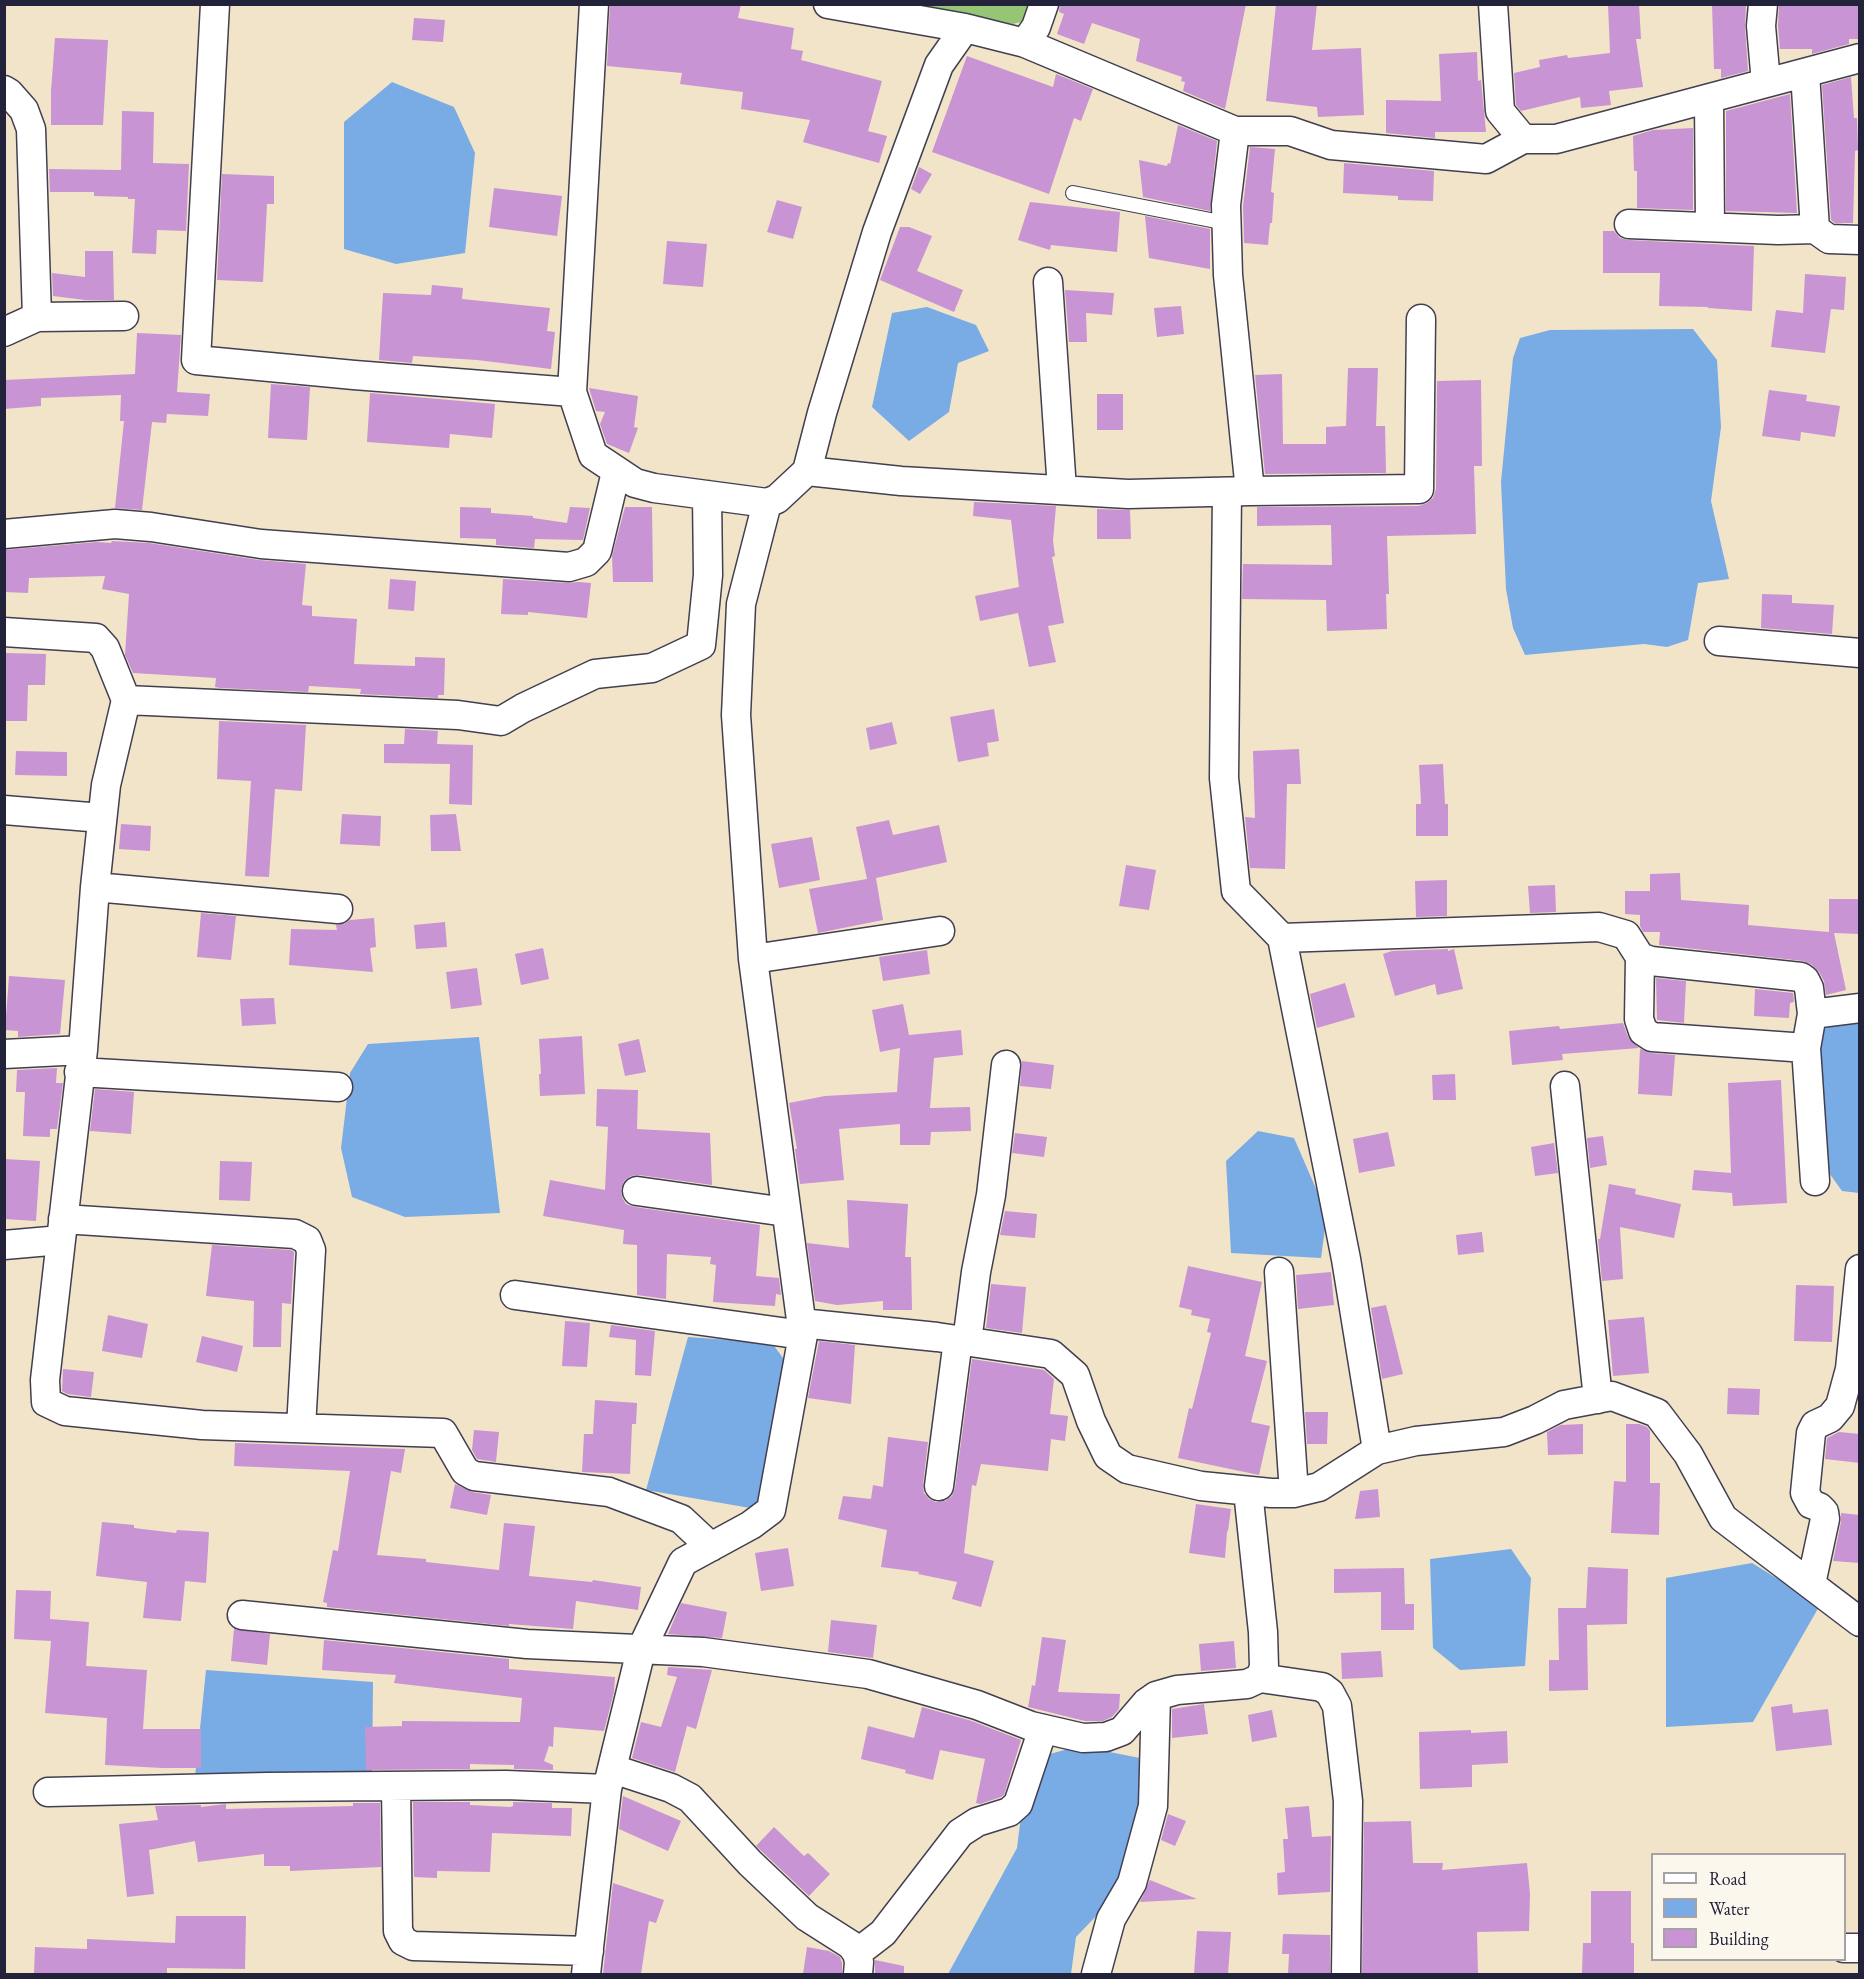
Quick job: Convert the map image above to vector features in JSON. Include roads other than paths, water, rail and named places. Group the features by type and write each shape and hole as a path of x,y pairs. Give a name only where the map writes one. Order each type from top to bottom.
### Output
{"street":[{"path":"215,4 196,360 572,392"},
{"path":"594,4 572,392 593,455 635,483 654,488 767,503 777,499 807,471 822,413 877,232 939,64 965,28"},
{"path":"828,4 965,28 1025,43 1235,131 1290,131 1331,145 1486,159 1523,140 1556,139 1860,58"},
{"path":"1025,43 1036,27 1044,4"},
{"path":"1493,4 1500,111 1523,140"},
{"path":"1763,4 1761,26 1766,83"},
{"path":"1805,73 1815,229"},
{"path":"4,90 24,110 31,129 37,317"},
{"path":"1709,99 1710,228"},
{"path":"1235,131 1226,205 1238,491 1224,778 1236,891 1282,938 1346,1259 1377,1450"},
{"path":"1629,224 1778,230 1815,229 1829,239 1860,240"},
{"path":"1048,282 1062,490"},
{"path":"4,332 37,317 124,316"},
{"path":"807,471 902,481 1128,494 1419,489 1421,320"},
{"path":"4,534 115,524 151,527 261,544 568,567 586,562 597,551 616,472"},
{"path":"126,700 458,715 501,721 595,674 652,668 701,645 708,575 707,495"},
{"path":"396,1786 398,1931 403,1941 413,1946 588,1963 610,1779 641,1650 682,1562 751,1525 771,1510 802,1329 753,959 736,715 741,604 767,503"},
{"path":"4,632 96,638 105,648 126,700 106,785 102,818 81,1061 45,1380 46,1402 65,1411 202,1425 443,1433 465,1471 474,1476 609,1492 681,1519 711,1547"},
{"path":"1719,642 1860,653"},
{"path":"4,810 102,818"},
{"path":"95,887 338,909"},
{"path":"1282,938 1599,927 1626,935 1640,957 1640,1019 1643,1030 1652,1037 1806,1048"},
{"path":"753,959 940,931"},
{"path":"1640,957 1652,961 1801,977 1805,980 1809,988 1812,1014 1806,1048 1815,1181"},
{"path":"1812,1014 1860,1008"},
{"path":"4,1054 338,1087"},
{"path":"939,1486 962,1341 991,1195 1006,1065"},
{"path":"1565,1086 1598,1399"},
{"path":"637,1191 786,1212"},
{"path":"4,1245 62,1229 295,1234 307,1240 311,1251 301,1428"},
{"path":"1810,1584 1825,1519 1824,1512 1811,1504 1805,1493 1811,1433 1815,1425 1830,1418 1840,1406 1850,1369 1860,1269"},
{"path":"1279,1272 1294,1493"},
{"path":"515,1295 802,1329 962,1341 1051,1354 1075,1375 1090,1421 1108,1456 1127,1469 1201,1486 1248,1491 1294,1493 1319,1487 1377,1450 1416,1441 1504,1432 1564,1405 1612,1396 1657,1413 1688,1454 1723,1518 1860,1622"},
{"path":"1248,1491 1263,1632 1264,1667 1260,1678"},
{"path":"242,1615 527,1644 703,1652 868,1674 976,1705 1031,1726 1083,1738 1106,1737 1122,1731 1146,1703 1156,1696 1177,1690 1247,1684 1260,1678 1322,1687 1330,1693 1337,1706 1348,1801 1346,1974"},
{"path":"1096,1974 1111,1919 1132,1883 1153,1806 1156,1696"},
{"path":"857,1964 883,1934 960,1833 977,1822 1009,1812 1018,1804 1043,1729"},
{"path":"48,1792 267,1786 506,1785 610,1779 670,1788 690,1798 750,1863 807,1917 851,1945 857,1964"}],"lane":[{"path":"1073,193 1227,223"}],"water":[{"path":"392,82 454,107 475,153 465,253 396,264 344,249 344,122"},
{"path":"927,307 976,325 989,351 958,363 949,412 909,441 872,407 892,313"},
{"path":"1693,329 1717,360 1721,427 1711,501 1729,579 1698,583 1688,640 1667,647 1644,644 1525,655 1513,628 1506,589 1501,482 1513,358 1520,338 1550,330"},
{"path":"1859,1022 1859,1193 1842,1191 1819,1159 1810,1030"},
{"path":"479,1037 500,1213 405,1217 352,1197 341,1148 350,1073 368,1044"},
{"path":"1258,1131 1294,1138 1327,1214 1321,1258 1231,1253 1226,1161"},
{"path":"688,1337 772,1343 791,1369 756,1509 646,1490"},
{"path":"1511,1549 1531,1578 1525,1666 1460,1670 1433,1648 1430,1559"},
{"path":"1752,1563 1820,1605 1753,1722 1666,1727 1666,1578"},
{"path":"206,1670 373,1682 372,1779 195,1777"},
{"path":"1079,1746 1140,1758 1150,1795 1128,1883 1076,1937 1071,1974 948,1974 1017,1848 1028,1760"}]}
